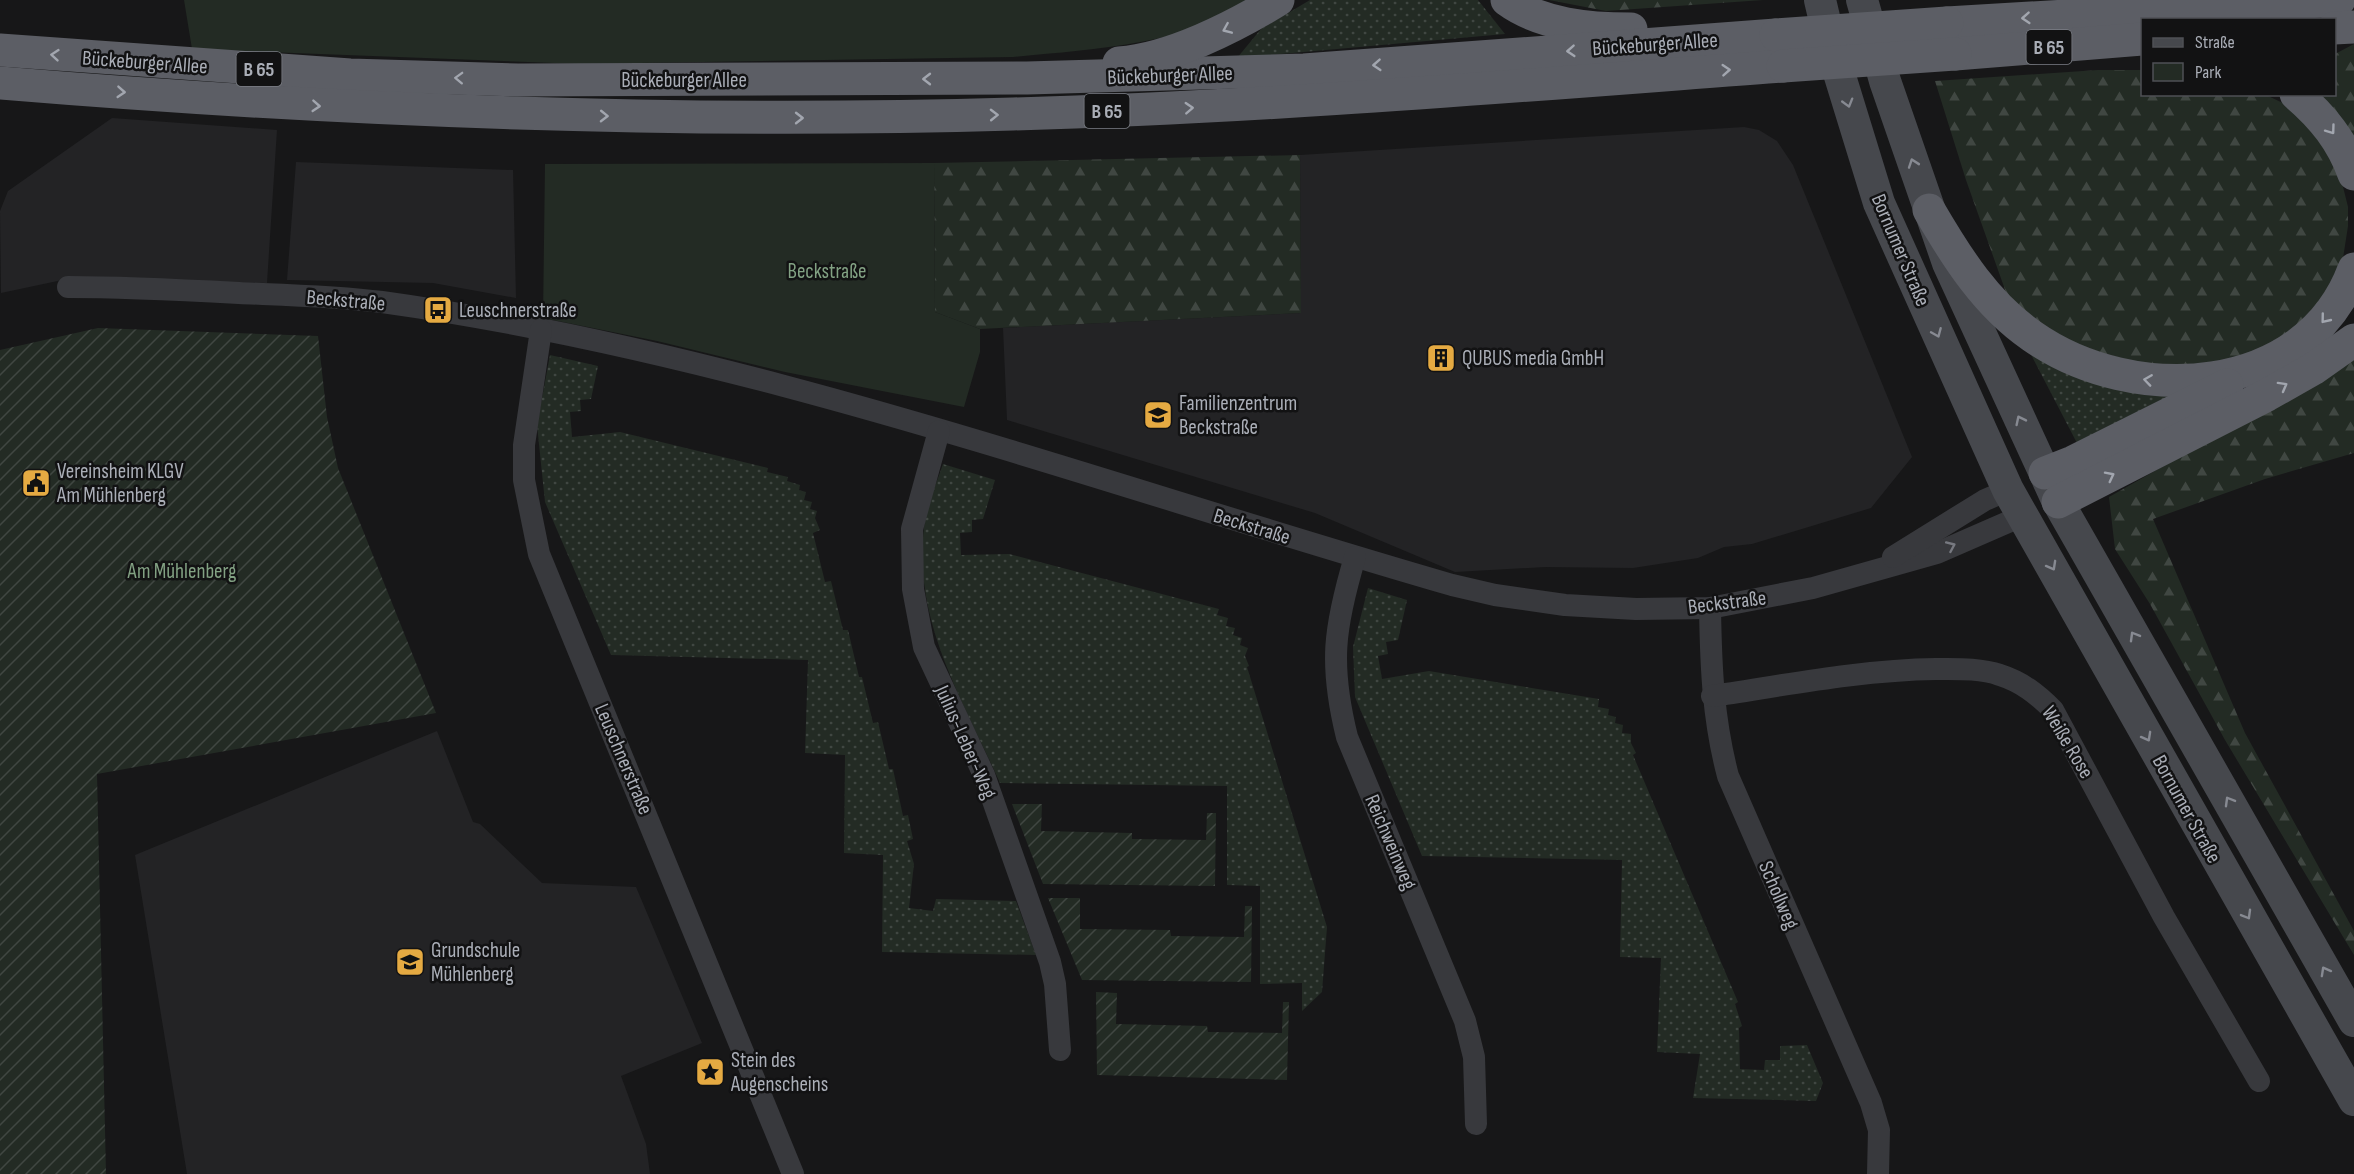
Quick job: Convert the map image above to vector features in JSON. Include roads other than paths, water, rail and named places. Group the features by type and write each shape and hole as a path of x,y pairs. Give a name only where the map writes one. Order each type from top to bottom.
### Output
{"highway":[{"path":"1028,78 1065,66 1132,62 1198,41 1239,24 1278,0"},
{"path":"1508,0 1518,8 1551,21 1606,29 1711,30 1780,51"},
{"name":"Bückeburger Allee","path":"0,82 348,108 531,115 805,118 1011,115 1185,108 1780,51 1947,23 2339,0"},
{"path":"2336,28 2354,27"},
{"name":"Bückeburger Allee","path":"0,50 339,74 530,80 1028,78 1304,70 1780,51 1955,54 2141,39"},
{"path":"1955,54 2141,53"},
{"path":"2298,96 2316,111 2334,133 2354,174"},
{"path":"1929,210 1959,261 2002,311 2048,347 2087,366 2122,376 2156,381 2191,382 2230,375 2284,356"},
{"path":"2051,487 2079,459 2284,356 2314,332 2335,306 2354,269"},
{"path":"2051,487 2295,379 2354,340"}],"main road":[{"name":"Bornumer Straße","path":"1820,0 1831,47 1879,203 2015,503 2354,1100"},
{"name":"Bornumer Straße","path":"1862,0 1873,43 1929,210 1978,332 2051,487 2354,1022"},
{"path":"2015,503 2051,487"}],"street":[{"name":"Beckstraße","path":"68,287 377,301 654,352 939,431 1452,585 1538,602 1636,609 1710,608 1813,588 1875,569 1985,500 2015,503"},
{"name":"Leuschnerstraße","path":"541,330 524,446 526,489 539,554 794,1174"},
{"name":"Julius-Leber-Weg","path":"939,431 912,529 915,600 924,647 984,775 1050,962 1055,984 1060,1050"},
{"name":"Reichweinweg","path":"1355,557 1341,606 1336,641 1335,671 1339,702 1347,737 1465,1021 1474,1057 1476,1124"},
{"name":"Schollweg","path":"1710,608 1712,696 1717,733 1728,776 1871,1102 1879,1130 1878,1174"},
{"name":"Weiße Rose","path":"1712,696 1872,672 1920,669 1964,669 1999,674 2034,691 2053,710 2164,917 2259,1081"}],"place":[{"name":"Leuschnerstraße","path":"438,310"},
{"name":"QUBUS media GmbH","path":"1441,358"},
{"name":"Familienzentrum Beckstraße","path":"1158,415"},
{"name":"Vereinsheim KLGV Am Mühlenberg","path":"36,483"},
{"name":"Grundschule Mühlenberg","path":"410,962"},
{"name":"Stein des Augenscheins","path":"710,1072"}],"park label":[{"name":"Am Mühlenberg","path":"182,571"}]}
